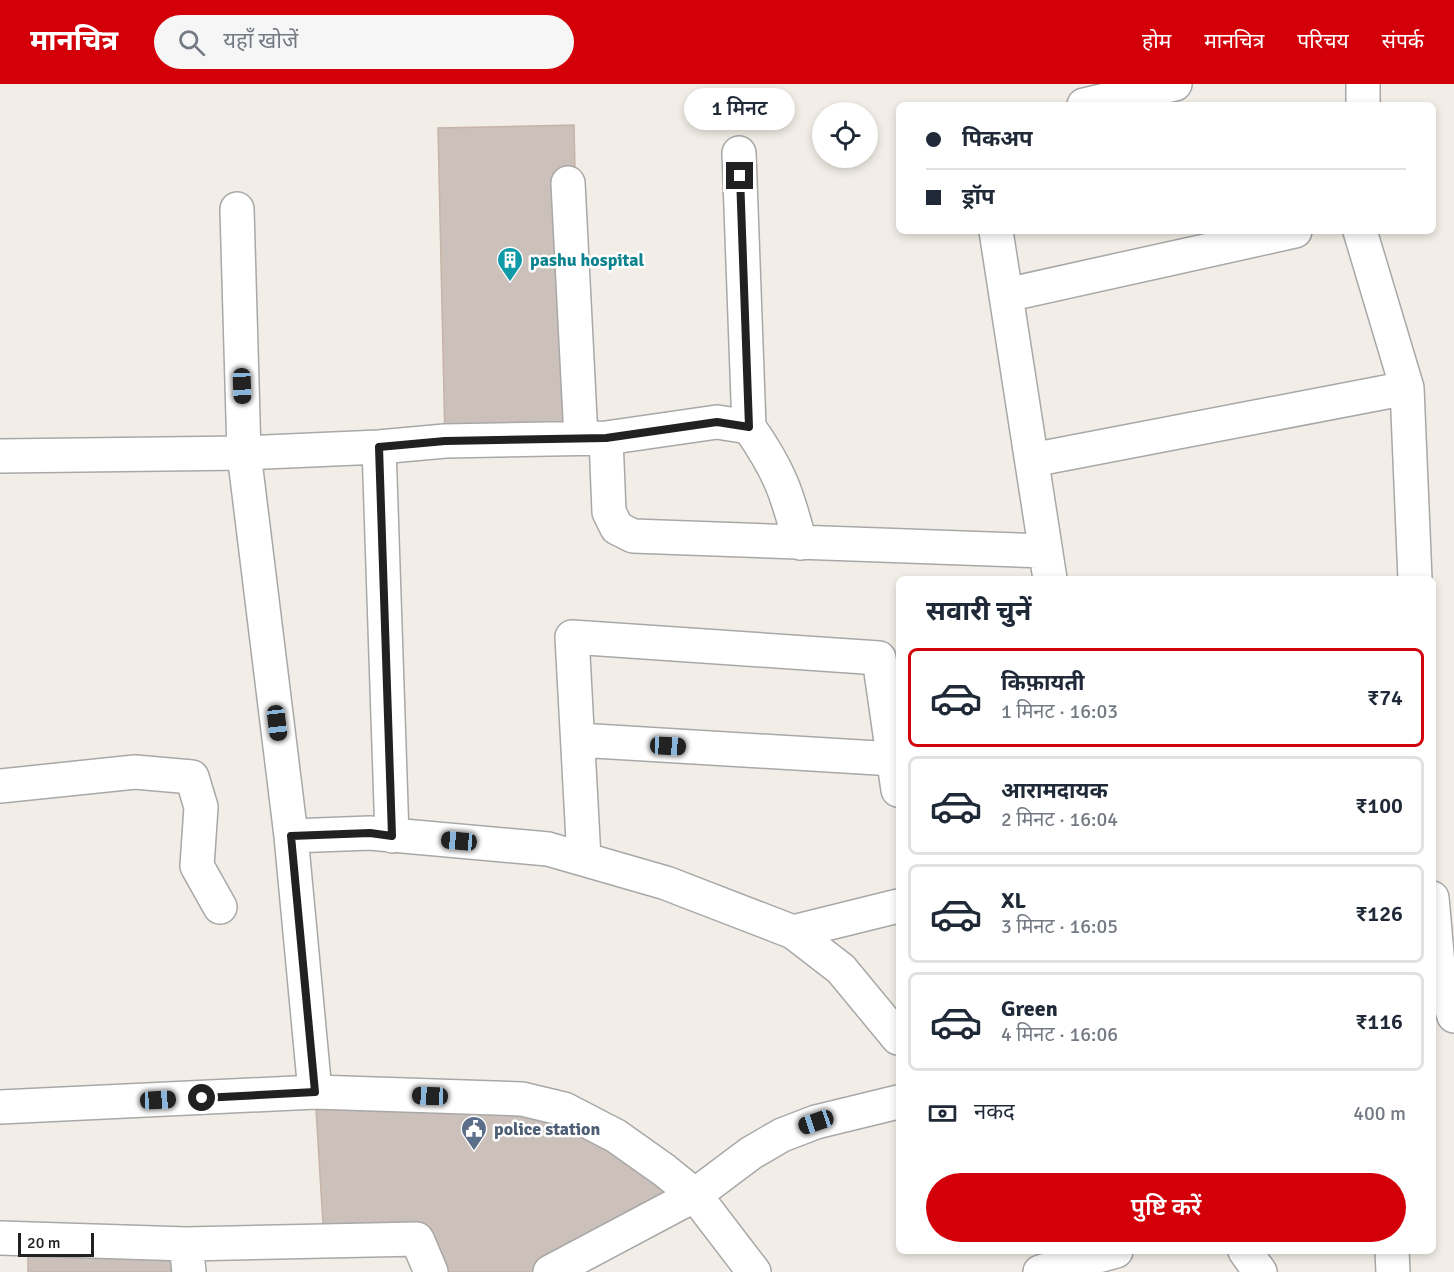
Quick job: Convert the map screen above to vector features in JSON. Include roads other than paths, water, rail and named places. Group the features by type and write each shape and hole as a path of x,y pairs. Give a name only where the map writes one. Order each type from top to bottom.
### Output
{"street":[{"path":"1097,102 1175,84"},
{"path":"1363,84 1363,102"},
{"path":"739,153 749,427 774,463 788,495 800,543"},
{"path":"568,183 594,438 609,512 617,528 633,536 800,543 1048,565 996,234"},
{"path":"237,208 244,453 291,836 315,1092"},
{"path":"1006,294 1281,234"},
{"path":"1361,234 1407,388 1415,576"},
{"path":"1032,460 1407,388"},
{"path":"0,456 244,453 379,447 445,441 594,438 717,422 749,427"},
{"path":"379,447 392,836"},
{"path":"578,740 896,774 879,658 572,637 584,859"},
{"path":"0,786 135,772 192,777 201,807 197,866 220,907"},
{"path":"291,836 370,833 548,849 666,883 793,932 841,969 896,1036"},
{"path":"793,932 896,906"},
{"path":"1436,968 1454,1016"},
{"path":"0,1107 315,1092 522,1099 564,1109 616,1136 695,1195 754,1272"},
{"path":"550,1272 695,1195 751,1153 782,1135 816,1122 896,1102"},
{"path":"0,1238 188,1258 417,1239 431,1272"},
{"path":"1040,1272 1105,1254"},
{"path":"1247,1254 1260,1272"},
{"path":"1392,1254 1393,1272"}],"place":[{"name":"pashu hospital","path":"510,283"},
{"name":"police station","path":"474,1152"}]}
